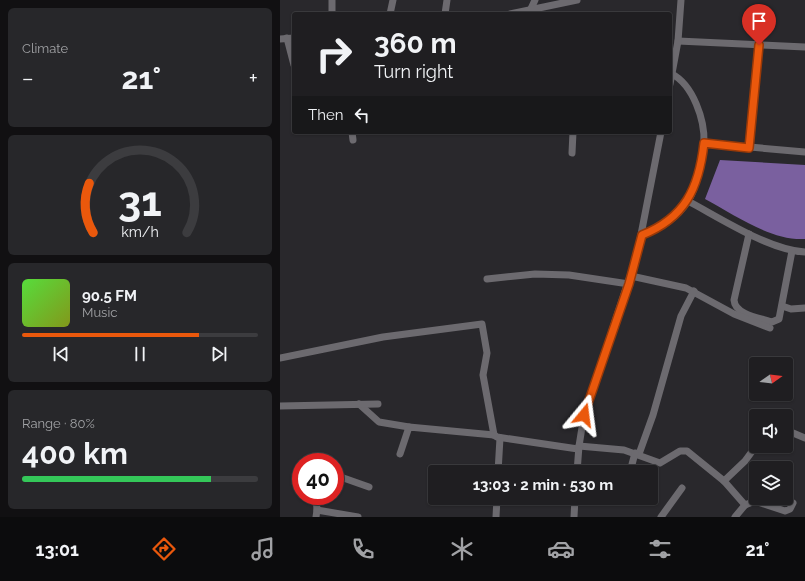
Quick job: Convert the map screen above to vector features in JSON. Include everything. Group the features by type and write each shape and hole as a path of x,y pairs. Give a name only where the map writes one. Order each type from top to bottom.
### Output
{"street":[{"path":"332,0 332,12"},
{"path":"390,12 393,0"},
{"path":"445,12 447,0"},
{"path":"529,12 535,0"},
{"path":"529,12 577,0"},
{"path":"642,235 665,224 688,201 703,155 704,143 700,117 692,97 683,82 672,74 678,41 681,0"},
{"path":"287,38 292,57"},
{"path":"678,41 805,48"},
{"path":"749,148 759,45"},
{"path":"352,134 353,140"},
{"path":"572,153 573,134"},
{"path":"577,465 581,430 591,393 630,280 642,235 660,134"},
{"path":"704,143 805,152"},
{"path":"688,201 750,234 792,252 805,252"},
{"path":"750,234 734,300 734,305 739,311 772,322 779,319 792,252"},
{"path":"486,279 535,274 569,275 630,280 686,288 734,314 770,328"},
{"path":"633,465 653,415 681,316 694,291"},
{"path":"782,306 792,309 805,308"},
{"path":"280,358 383,337 482,324 487,353 483,375 497,436 498,465"},
{"path":"359,404 379,422 409,427 497,436 578,448 624,450 660,463 680,451 687,451 724,482 745,505"},
{"path":"280,406 378,404"},
{"path":"400,454 409,427"},
{"path":"793,433 805,438"},
{"path":"724,482 750,453"},
{"path":"344,478 369,488"},
{"path":"661,517 682,488"},
{"path":"735,517 745,505 749,504"},
{"path":"496,517 497,505"},
{"path":"574,517 575,505"},
{"path":"769,505 788,511 792,505"},
{"path":"316,513 358,517"}],"shaded area":[{"path":"720,160 805,165 805,239 792,239 766,231 705,199"}],"route":[{"path":"584,415 629,284 642,235 655,230 672,219 688,201 693,190 703,155 704,143 749,148 759,45"}]}
